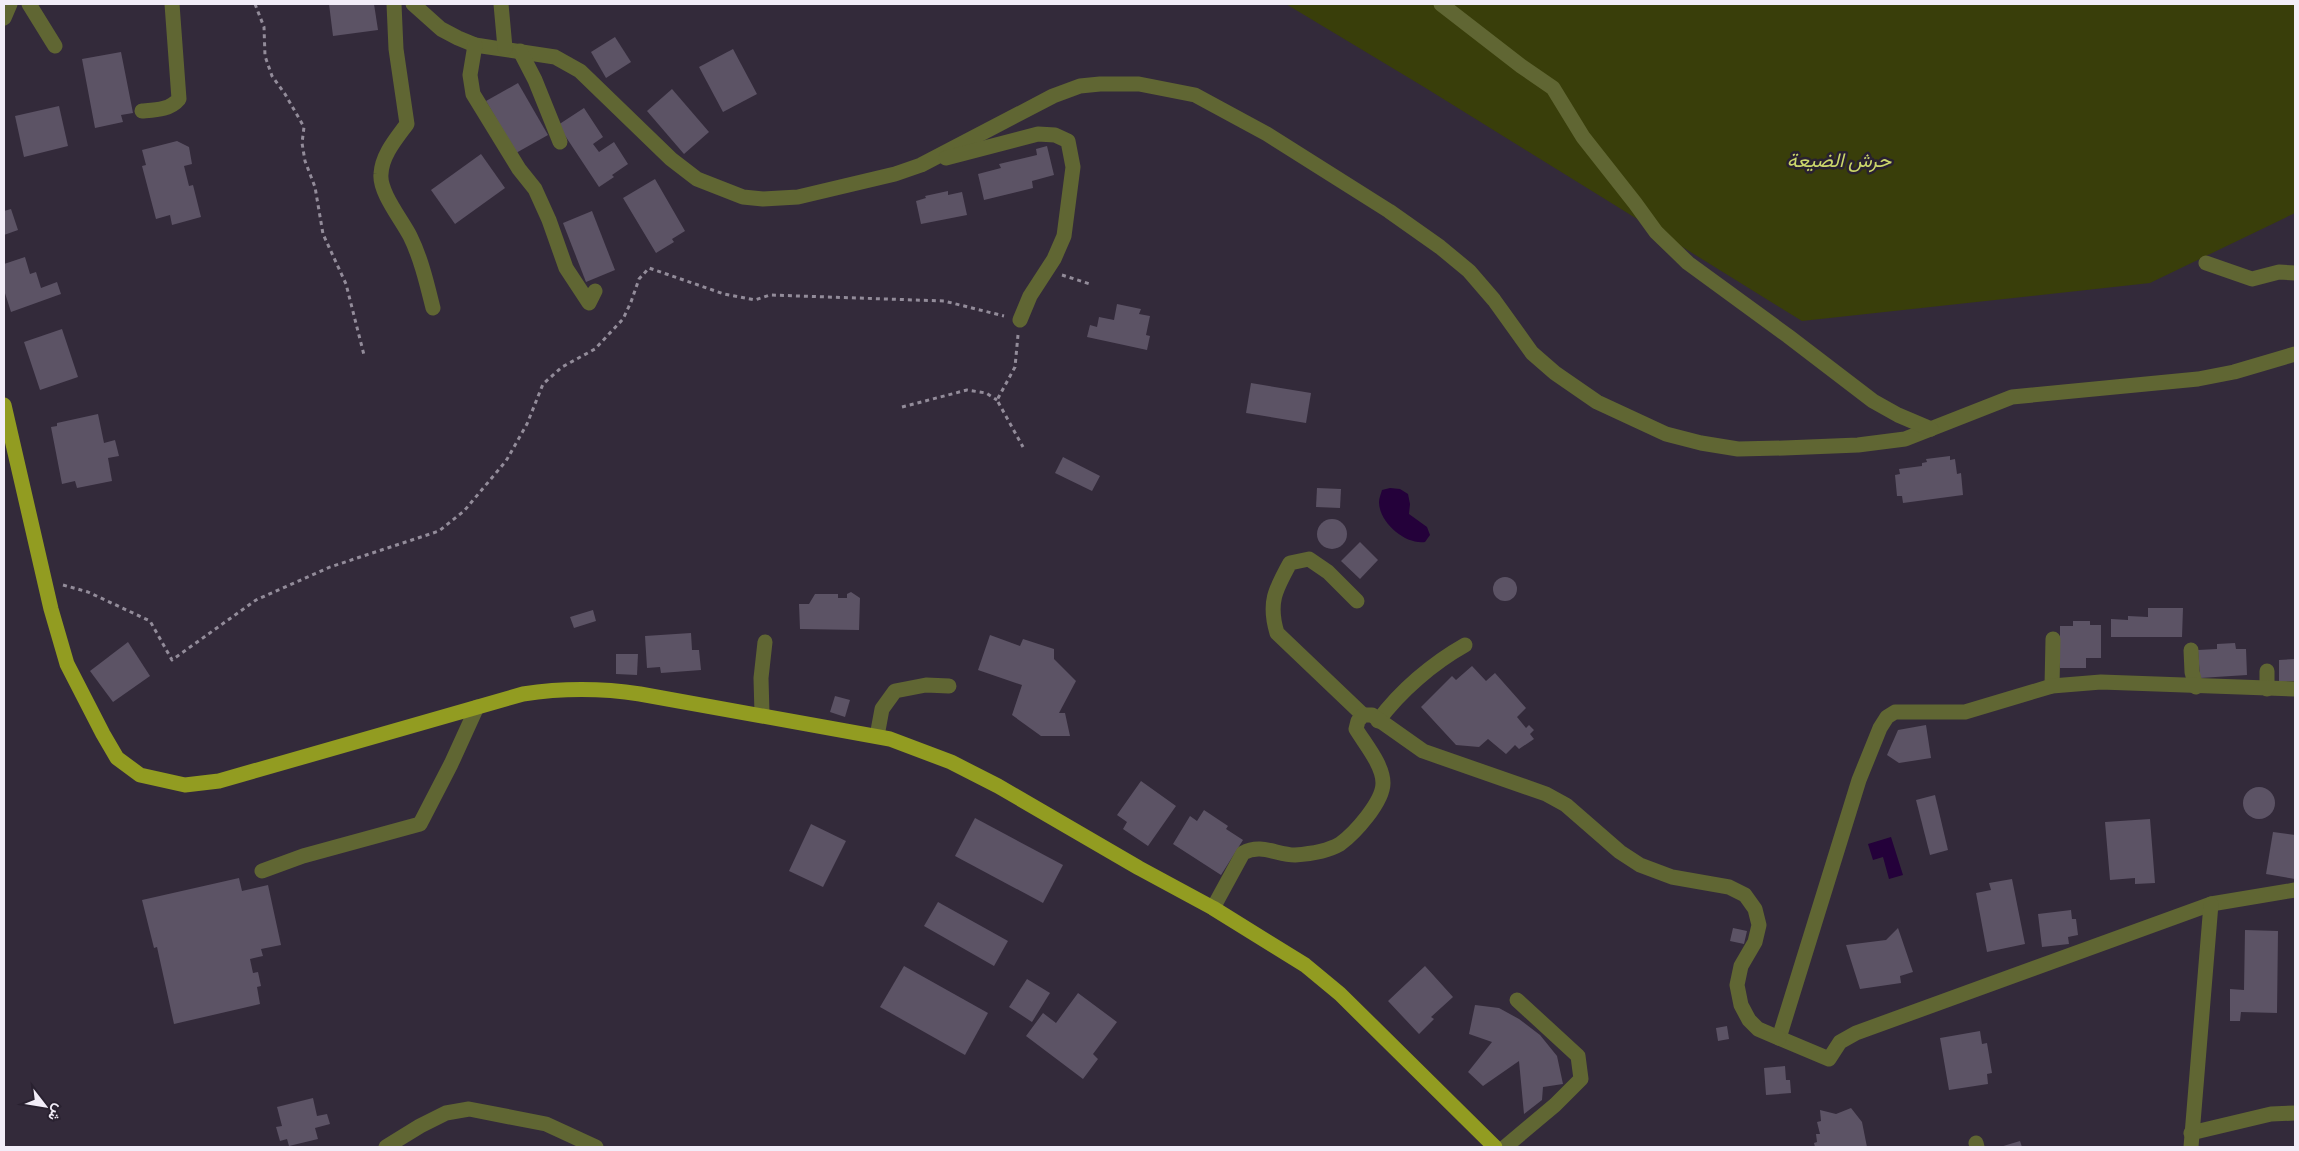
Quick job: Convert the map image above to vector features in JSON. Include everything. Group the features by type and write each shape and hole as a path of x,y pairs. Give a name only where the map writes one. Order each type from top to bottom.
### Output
{"main road":[{"path":"5,416 44,580 67,664 117,758 140,775 184,785 218,782 477,707 532,692 557,689 604,688 762,714 890,739 951,762 1030,803 1139,868 1213,908 1321,977 1495,1147"}],"street":[{"path":"4,18 10,4"},
{"path":"29,4 55,46"},
{"path":"142,111 157,110 174,105 179,99 172,4"},
{"path":"394,4 396,49 407,124 388,149 380,175 391,207 410,236 433,308"},
{"path":"413,4 432,21 458,38 475,45 512,49 555,57 580,71 671,159 697,179 743,197 763,199 798,196 895,174 921,165 1038,134 1055,134 1068,141 1073,167 1064,236 1048,268 1030,296 1020,320"},
{"path":"432,4 432,21"},
{"path":"501,4 512,49 535,80 560,142"},
{"path":"1441,4 1521,66 1553,88 1583,138 1656,232 1688,264 1788,336 1873,401 1898,416 1931,429"},
{"path":"475,45 470,75 473,94 519,169 534,189 549,220 566,268 589,302 596,290"},
{"path":"921,165 1054,96 1080,86 1139,84 1195,95 1267,134 1389,211 1440,247 1470,271 1494,300 1532,353 1555,373 1597,402 1623,416 1666,434 1701,443 1738,449 1858,445 1905,439 2012,397 2198,379 2234,372 2295,354"},
{"path":"2206,263 2252,279 2279,272 2295,273"},
{"path":"1357,601 1328,572 1309,559 1290,563 1275,591 1271,615 1277,633 1363,715 1372,715 1423,751 1553,797 1566,805 1620,852 1640,866 1672,877 1729,887 1745,895 1755,909 1759,925 1755,942 1741,966 1737,985 1741,1006 1748,1020 1758,1029 1829,1059 1840,1042 1856,1033 2211,904 2295,890"},
{"path":"2052,686 2053,639"},
{"path":"762,714 761,678 766,642"},
{"path":"1378,721 1392,703 1448,654 1465,645"},
{"path":"2191,650 2192,672 2196,687"},
{"path":"2267,671 2267,689"},
{"path":"1779,1038 1859,780 1880,728 1887,716 1895,712 1965,712 2052,686 2101,682 2196,687 2295,689"},
{"path":"877,736 882,709 895,691 926,685 948,686"},
{"path":"262,871 303,856 420,824 451,764 477,707"},
{"path":"1213,908 1243,853 1252,848 1294,855 1325,850 1340,844 1371,812 1382,793 1383,781 1379,766 1356,729 1358,720 1363,715"},
{"path":"2211,904 2190,1142 2271,1114 2295,1113"},
{"path":"1505,1147 1582,1079 1578,1056 1517,1000"},
{"path":"386,1147 420,1126 446,1113 469,1110 546,1124 596,1147"}],"path":[{"path":"255,4 264,27 265,56 272,76 304,127 302,143 305,161 315,187 324,234 346,284 364,355"},
{"path":"44,580 88,592 150,621 172,660 256,600 330,567 439,531 464,510 506,461 527,424 543,384 562,367 595,349 622,319 631,302 639,279 649,268 724,294 755,300 770,295 944,301 1020,320 1015,367 997,400"},
{"path":"1048,268 1065,277 1090,284"},
{"path":"902,407 967,390 986,393 997,400 1023,447"}],"green space":[{"name":"حرش الضيعة","path":"1286,4 2295,4 2295,213 2150,283 1802,321 1424,87"}],"shaded area":[{"path":"1390,488 1400,489 1408,494 1409,514 1427,527 1430,535 1425,542 1410,540 1402,536 1384,518 1380,510 1379,499 1382,490"},
{"path":"1891,837 1903,875 1889,879 1883,857 1873,860 1868,844"}],"building":[{"path":"329,4 374,4 378,30 333,36"},
{"path":"615,37 631,62 606,78 591,52"},
{"path":"733,49 757,94 723,112 699,67"},
{"path":"121,52 133,113 121,115 123,122 95,128 82,59"},
{"path":"518,83 548,135 516,153 486,101"},
{"path":"672,89 709,132 684,154 647,111"},
{"path":"59,106 68,146 24,157 15,116"},
{"path":"584,108 603,137 593,144 599,152 614,142 628,164 599,187 558,125"},
{"path":"177,141 189,147 192,164 184,166 189,186 193,185 201,217 172,225 170,215 156,219 142,166 146,165 142,150"},
{"path":"1047,146 1054,175 1032,181 1033,188 984,200 978,174 1001,168 999,164 1037,155 1036,149"},
{"path":"481,154 505,188 455,224 431,190"},
{"path":"655,179 685,231 672,239 674,242 656,253 623,198"},
{"path":"948,191 948,195 962,192 967,215 921,224 916,201 926,198 925,196"},
{"path":"11,209 18,230 4,235 4,211"},
{"path":"592,211 615,270 586,282 563,223"},
{"path":"25,257 30,274 36,272 41,288 57,282 61,294 11,312 4,290 4,264"},
{"path":"1117,304 1141,309 1139,314 1150,316 1146,335 1150,336 1147,350 1087,337 1090,325 1097,327 1099,317 1114,320"},
{"path":"62,329 78,377 40,390 24,342"},
{"path":"1251,383 1311,393 1306,423 1246,413"},
{"path":"98,414 104,443 115,440 119,456 108,458 112,481 77,488 75,481 62,484 51,427 57,426 57,423"},
{"path":"1950,456 1950,460 1955,459 1957,474 1961,473 1963,495 1903,503 1902,496 1897,496 1895,475 1900,474 1899,469 1922,466 1922,463 1927,462 1926,459"},
{"path":"1063,457 1100,476 1092,491 1055,473"},
{"path":"1317,488 1341,489 1340,508 1316,507"},
{"path":"1332,519 1343,523 1347,534 1343,545 1332,549 1321,545 1317,534 1321,523"},
{"path":"1360,542 1378,560 1360,579 1341,561"},
{"path":"1505,577 1514,580 1517,589 1514,598 1505,601 1496,598 1493,589 1496,580"},
{"path":"851,592 860,598 859,630 800,629 799,604 809,604 815,594 838,594 838,598 847,598 847,594"},
{"path":"2148,608 2183,608 2182,637 2111,637 2111,619 2128,620 2128,616 2148,617"},
{"path":"593,610 596,621 574,628 570,617"},
{"path":"2073,621 2090,621 2090,625 2101,625 2101,658 2086,658 2086,668 2060,668 2060,626 2073,626"},
{"path":"691,633 692,650 699,650 701,670 661,673 660,667 647,668 645,636"},
{"path":"990,635 1020,646 1023,639 1054,649 1054,659 1076,681 1059,713 1065,713 1070,736 1041,736 1012,715 1022,685 978,670"},
{"path":"128,642 150,676 113,702 90,671"},
{"path":"2235,643 2236,649 2246,649 2247,675 2200,678 2198,650 2217,649 2217,644"},
{"path":"616,654 638,654 637,675 616,674"},
{"path":"2295,659 2295,681 2279,682 2279,660"},
{"path":"1472,666 1486,681 1495,673 1526,708 1517,717 1526,728 1529,725 1534,730 1530,734 1534,739 1519,749 1515,745 1506,754 1488,739 1479,747 1456,745 1421,707 1452,676 1456,680"},
{"path":"835,696 850,700 845,717 830,712"},
{"path":"1926,725 1931,758 1899,763 1887,755 1898,730"},
{"path":"1141,781 1176,806 1148,846 1123,829 1127,822 1117,815"},
{"path":"2259,787 2265,788 2270,792 2274,797 2274,809 2270,814 2265,818 2259,819 2253,818 2248,814 2244,809 2243,803 2244,797 2248,792 2253,788"},
{"path":"1935,795 1948,850 1930,855 1916,800"},
{"path":"1204,810 1228,826 1226,829 1243,840 1221,875 1173,844 1190,816 1197,821"},
{"path":"975,818 1063,865 1043,903 955,856"},
{"path":"2150,819 2155,883 2135,884 2135,878 2110,880 2105,822"},
{"path":"811,824 846,841 823,887 789,871"},
{"path":"2273,832 2295,835 2295,879 2266,874"},
{"path":"239,878 242,891 268,885 281,945 261,949 263,956 250,959 253,973 258,972 261,986 257,987 260,1004 174,1024 157,947 154,948 142,900"},
{"path":"2012,879 2025,944 1987,952 1976,893 1991,890 1989,883"},
{"path":"938,902 1008,941 994,966 924,926"},
{"path":"2071,910 2072,919 2076,919 2078,935 2068,937 2069,944 2042,947 2038,914"},
{"path":"1733,928 1747,931 1744,944 1730,941"},
{"path":"1898,928 1913,972 1900,976 1901,983 1860,989 1846,945 1886,940"},
{"path":"2245,930 2278,931 2277,1013 2241,1012 2240,1021 2230,1021 2230,989 2244,990"},
{"path":"904,966 988,1013 965,1055 880,1007"},
{"path":"1425,966 1453,997 1431,1017 1434,1019 1419,1034 1388,1001"},
{"path":"1027,979 1050,993 1032,1022 1009,1007"},
{"path":"1078,993 1117,1022 1093,1054 1098,1059 1083,1079 1026,1036 1043,1013 1056,1023"},
{"path":"1475,1005 1499,1008 1519,1019 1540,1035 1557,1056 1563,1084 1543,1087 1542,1100 1524,1114 1519,1061 1483,1086 1468,1072 1492,1042 1469,1034"},
{"path":"1727,1026 1729,1039 1718,1041 1716,1028"},
{"path":"1980,1031 1982,1044 1987,1043 1992,1073 1987,1074 1988,1084 1949,1090 1940,1038"},
{"path":"1785,1066 1786,1080 1790,1080 1791,1093 1766,1095 1764,1068"},
{"path":"313,1098 317,1116 327,1114 330,1124 315,1128 318,1139 289,1146 287,1139 280,1141 276,1127 282,1126 277,1107"},
{"path":"1851,1108 1862,1122 1867,1147 1815,1147 1814,1143 1817,1142 1816,1134 1820,1134 1817,1122 1821,1121 1820,1110 1836,1114"},
{"path":"2020,1141 2022,1147 2000,1147"}]}
